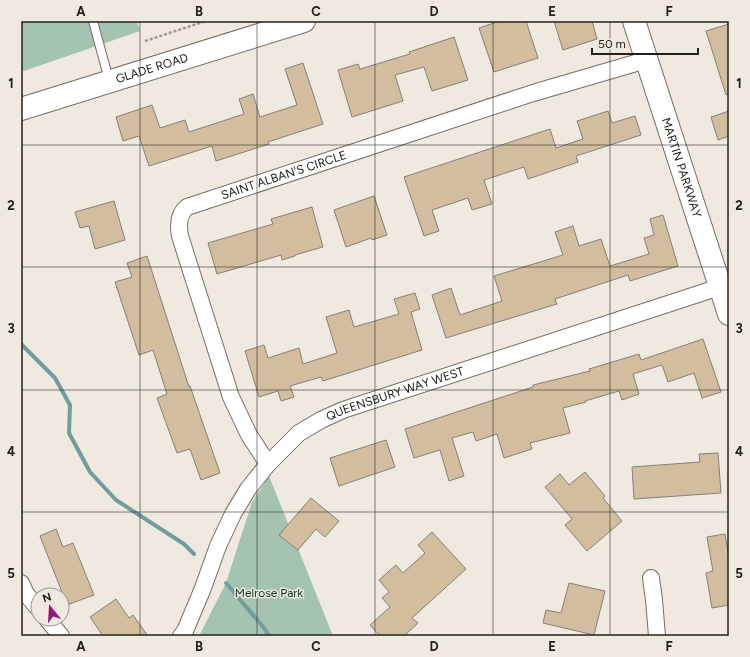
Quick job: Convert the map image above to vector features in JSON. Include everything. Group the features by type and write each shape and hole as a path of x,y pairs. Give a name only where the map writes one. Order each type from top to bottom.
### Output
{"street":[{"name":"GLADE ROAD","path":"21,109 110,81 257,27 304,21"},
{"name":"MARTIN PARKWAY","path":"634,21 646,60 725,286 729,314"},
{"name":"SAINT ALBAN'S CIRCLE","path":"268,464 249,435 231,397 180,236 178,225 183,211 188,207 533,93 646,60"},
{"name":"QUEENSBURY WAY WEST","path":"180,636 185,631 203,588 218,546 233,514 248,489 268,464 300,434 321,420 343,410 725,286"},
{"path":"651,578 657,636"},
{"path":"21,583 30,599"},
{"path":"54,627 61,636"}],"lane":[{"path":"93,21 110,81"}],"path":[{"path":"145,41 206,21"}],"green space":[{"path":"21,21 137,21 140,31 21,72"},
{"name":"Melrose Park","path":"269,476 333,636 199,636 226,583 252,502"}],"building":[{"path":"500,21 526,21 538,58 494,72 479,28"},
{"path":"554,21 592,21 597,39 563,50"},
{"path":"729,24 729,94 726,95 706,31"},
{"path":"454,37 468,80 432,91 424,67 395,75 403,101 352,117 338,70 358,64 360,69 410,54 409,52"},
{"path":"303,63 323,124 268,142 269,144 216,161 212,146 149,166 139,136 123,141 116,117 152,105 160,128 185,120 189,132 244,114 239,99 253,94 260,117 297,105 285,69"},
{"path":"608,111 612,123 635,116 641,135 576,156 578,162 528,179 524,167 484,180 492,204 472,210 468,198 432,210 439,231 424,236 404,177 550,129 556,148 583,139 577,121"},
{"path":"729,111 729,136 718,140 711,117"},
{"path":"374,196 387,235 372,240 371,238 346,247 334,210"},
{"path":"114,201 125,240 95,249 89,226 80,228 75,212"},
{"path":"312,207 323,247 282,260 281,255 217,274 208,243 273,224 271,219"},
{"path":"663,215 678,266 630,281 628,275 555,299 557,304 446,338 432,295 451,288 460,315 502,301 494,276 563,255 555,232 573,226 579,246 601,239 610,266 649,254 644,238 654,235 650,219"},
{"path":"147,256 189,387 190,386 220,473 201,480 190,449 177,453 157,398 167,394 153,350 139,355 115,282 132,277 127,263"},
{"path":"415,293 420,309 411,312 422,350 323,381 321,377 290,386 294,397 281,401 278,391 259,397 245,351 264,345 268,358 299,348 303,364 337,353 326,317 349,310 354,327 399,314 394,299"},
{"path":"703,339 721,392 702,398 694,373 668,382 662,365 633,374 639,394 622,400 619,391 563,408 570,433 530,443 532,449 504,458 497,434 476,441 473,432 452,438 464,476 449,481 440,450 414,458 405,429 533,387 533,385 590,371 589,369 639,354 641,360"},
{"path":"386,440 395,467 339,486 330,458"},
{"path":"718,453 721,493 634,499 632,467 700,462 699,454"},
{"path":"585,472 605,496 603,498 622,521 587,551 565,525 572,519 545,487 560,474 569,485"},
{"path":"311,498 339,521 325,537 316,529 298,550 279,535"},
{"path":"56,529 63,547 73,543 94,595 70,604 70,587 60,587 40,536"},
{"path":"432,532 466,569 412,618 418,623 404,636 380,636 370,625 390,607 382,598 389,592 379,580 396,565 403,573 425,553 418,545"},
{"path":"725,534 729,559 729,605 712,608 706,573 713,571 707,537"},
{"path":"569,583 605,591 594,635 543,623 546,610 561,613"},
{"path":"116,599 129,618 133,615 148,636 103,636 90,617"}],"waterway":[{"path":"21,344 55,378 70,405 69,433 90,472 116,500 184,544 194,554"},
{"path":"226,583 269,636"}]}
